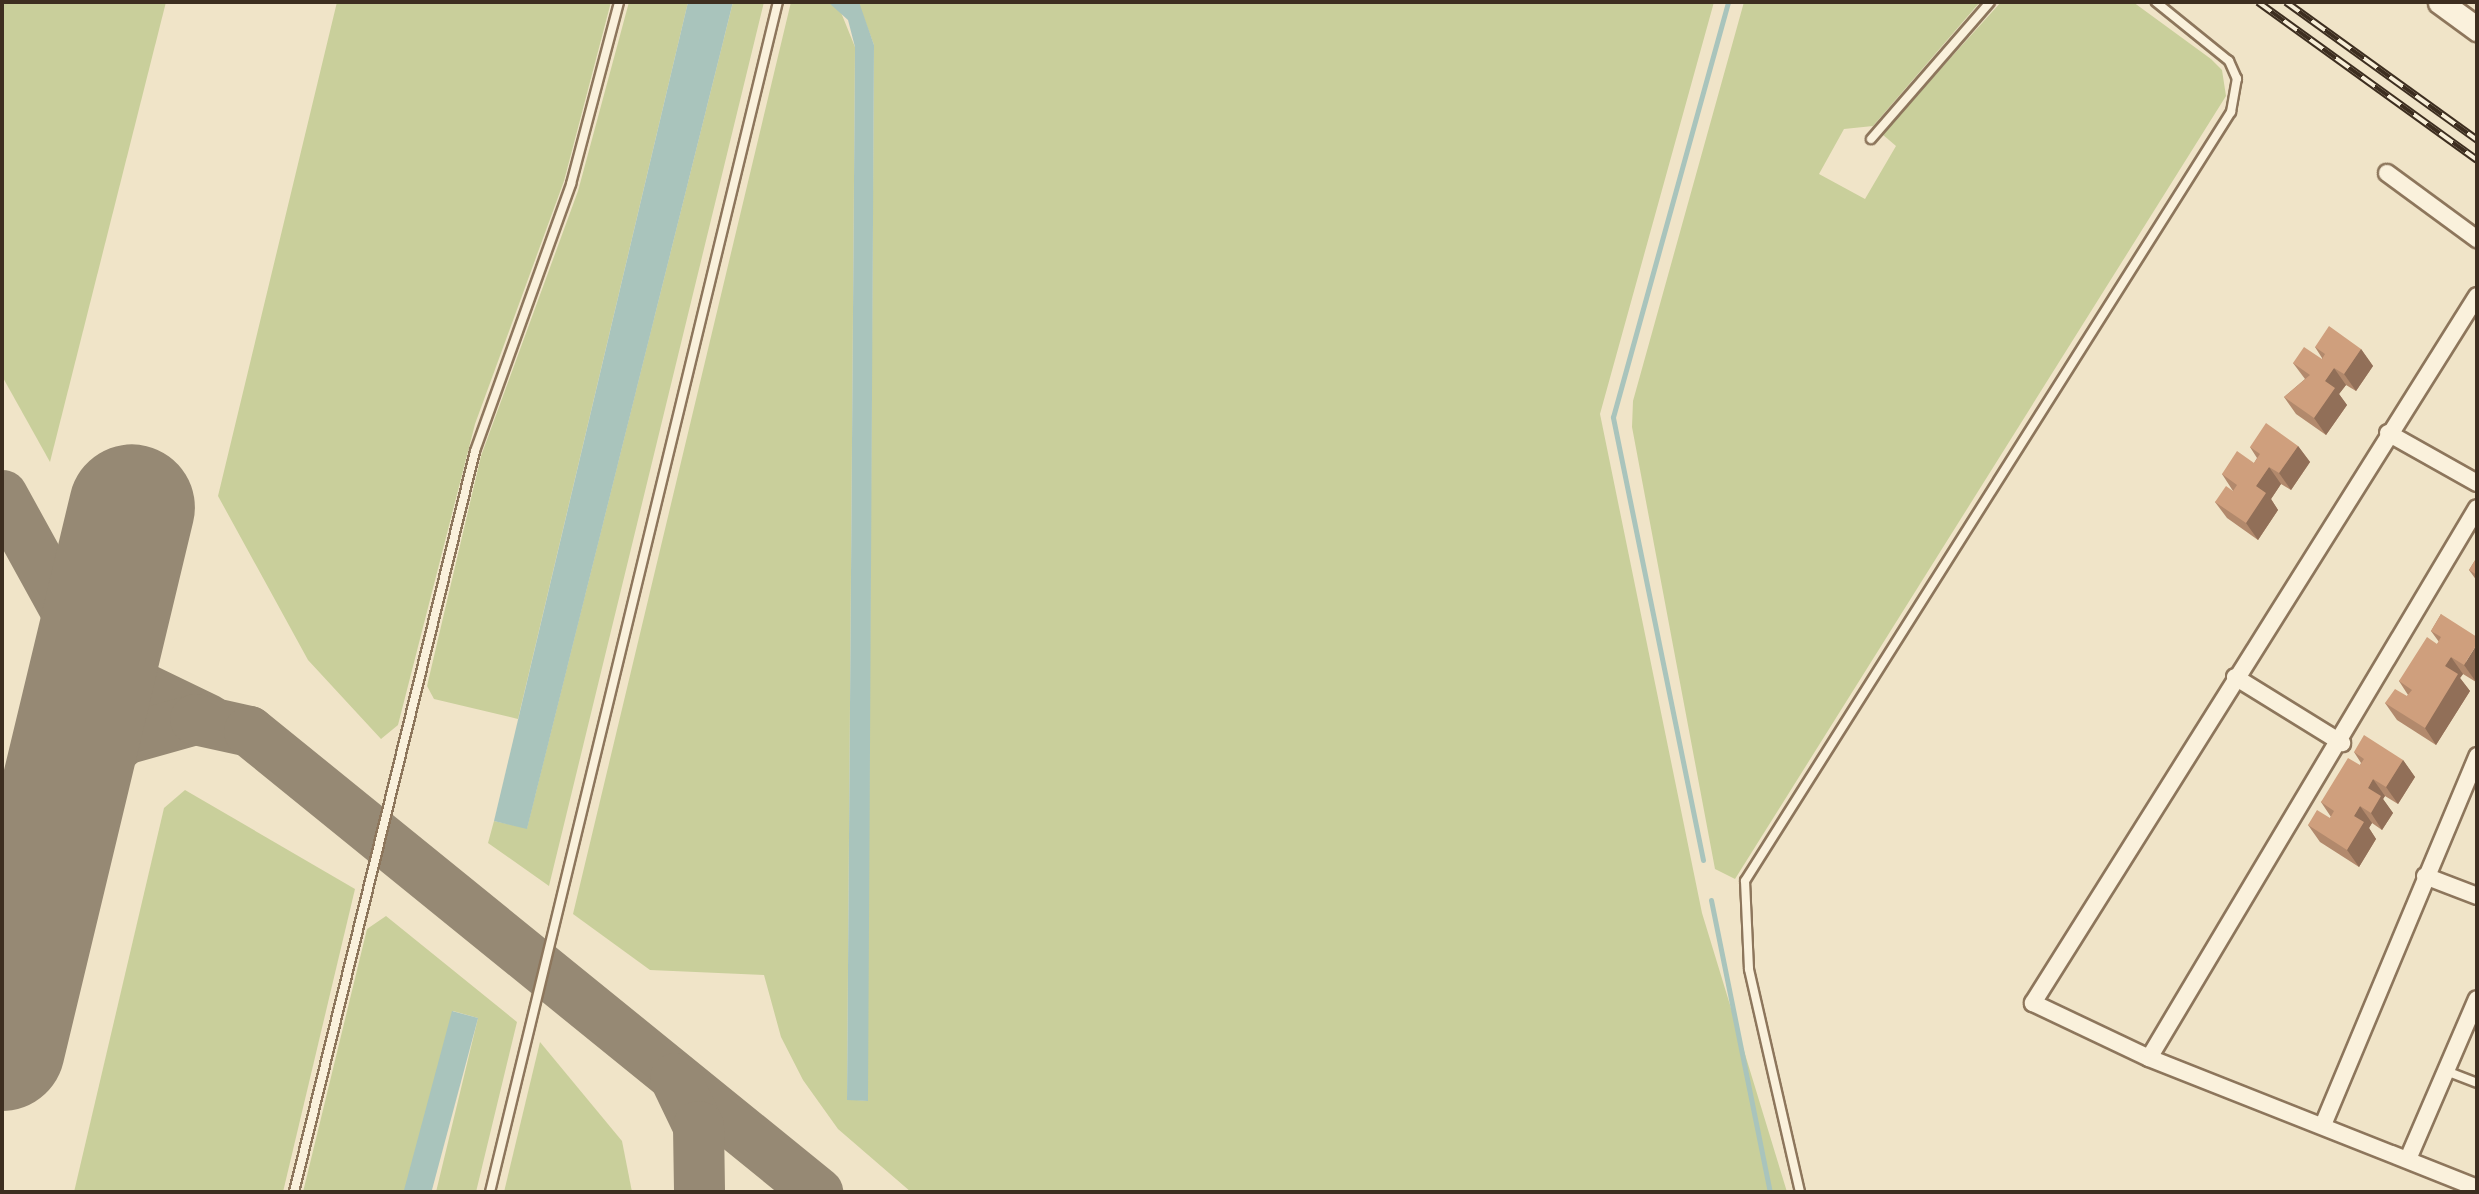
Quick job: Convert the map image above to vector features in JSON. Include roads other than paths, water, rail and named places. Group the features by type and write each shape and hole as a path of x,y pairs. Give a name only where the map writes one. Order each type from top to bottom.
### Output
{"street":[{"path":"2440,2 2471,17"},
{"path":"2387,173 2477,239"},
{"path":"2477,296 2388,433 2033,1003 2149,1058 2477,1188"},
{"path":"2388,433 2477,483"},
{"path":"2149,1058 2342,743 2477,508"},
{"path":"2235,677 2342,743"},
{"path":"2323,1125 2477,756"},
{"path":"2425,876 2477,896"},
{"path":"2408,1159 2477,999"}],"lane":[{"path":"294,1192 475,451 571,184 619,2"},
{"path":"490,1192 778,2"},
{"path":"1871,139 1990,2"},
{"path":"1800,1192 1749,969 1745,881 2231,112 2237,79 2229,61 2156,2"},
{"path":"2446,1070 2477,1083"}],"water":[{"path":"688,2 733,2 527,829 494,821"},
{"path":"828,2 859,2 874,45 868,1101 847,1100 855,47 848,20"},
{"path":"452,1011 478,1018 431,1192 404,1191"}],"waterway":[{"path":"1703,860 1613,417 1728,2"},
{"path":"1711,900 1770,1192"}],"railway":[{"path":"2258,2 2477,160"},
{"path":"2286,2 2477,140"}]}
